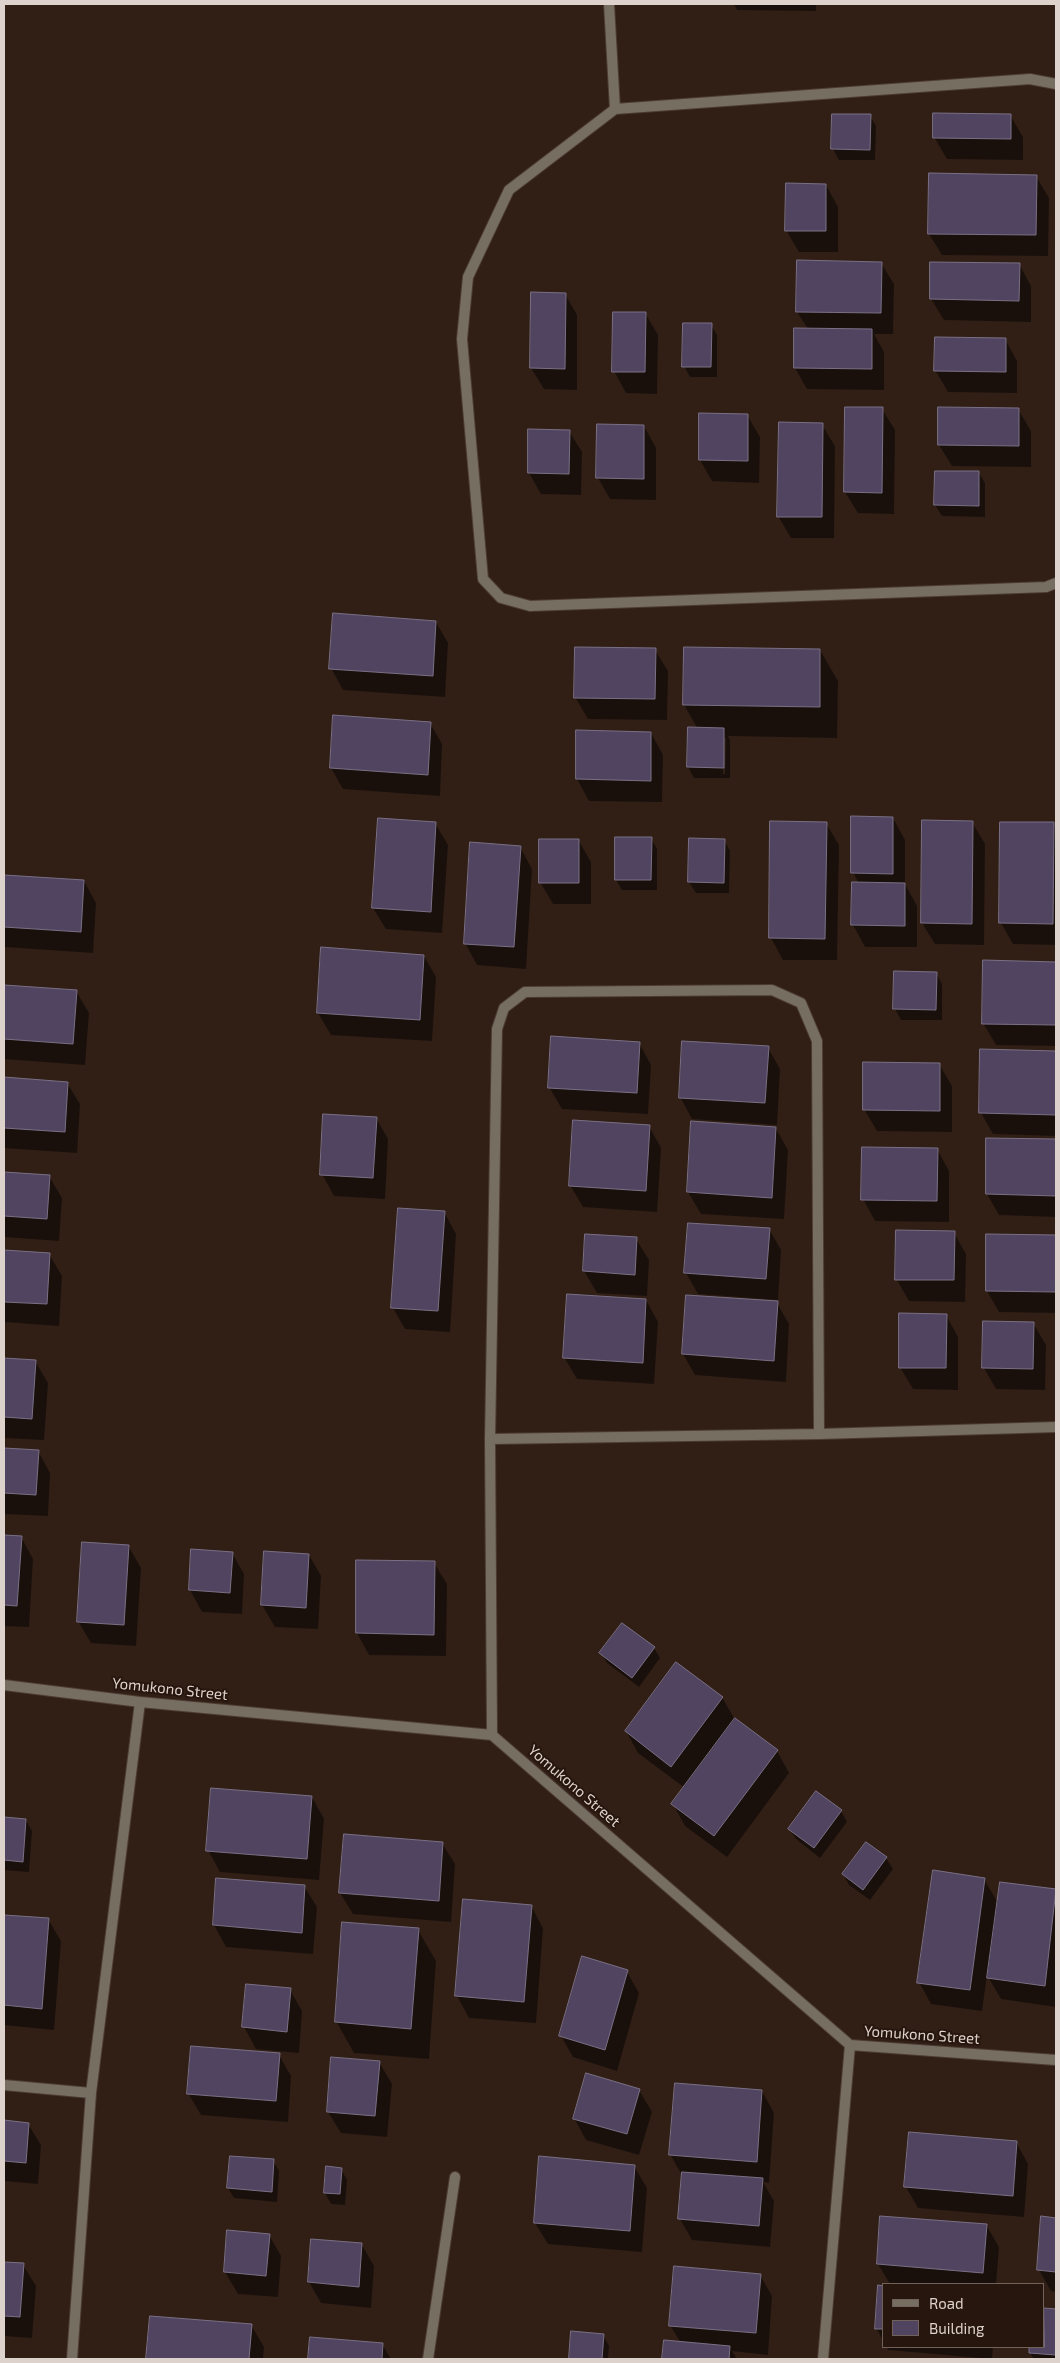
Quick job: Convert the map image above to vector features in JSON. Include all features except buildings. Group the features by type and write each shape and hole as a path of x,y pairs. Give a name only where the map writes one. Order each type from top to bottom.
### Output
{"street":[{"path":"609,4 615,109"},
{"path":"1056,84 1030,79 615,109 509,190 468,277 462,339 483,579 501,598 530,606 1046,587 1056,583"},
{"path":"492,1735 490,1439 497,1029 504,1008 525,992 772,990 802,1003 817,1041 819,1434"},
{"path":"490,1439 819,1434 1056,1427"},
{"name":"Yomukono Street","path":"4,1686 140,1702 492,1735 850,2045 1056,2060"},
{"path":"72,2359 91,2093 140,1702"},
{"path":"823,2359 850,2045"},
{"path":"4,2085 91,2093"},
{"path":"428,2359 455,2177"}]}
